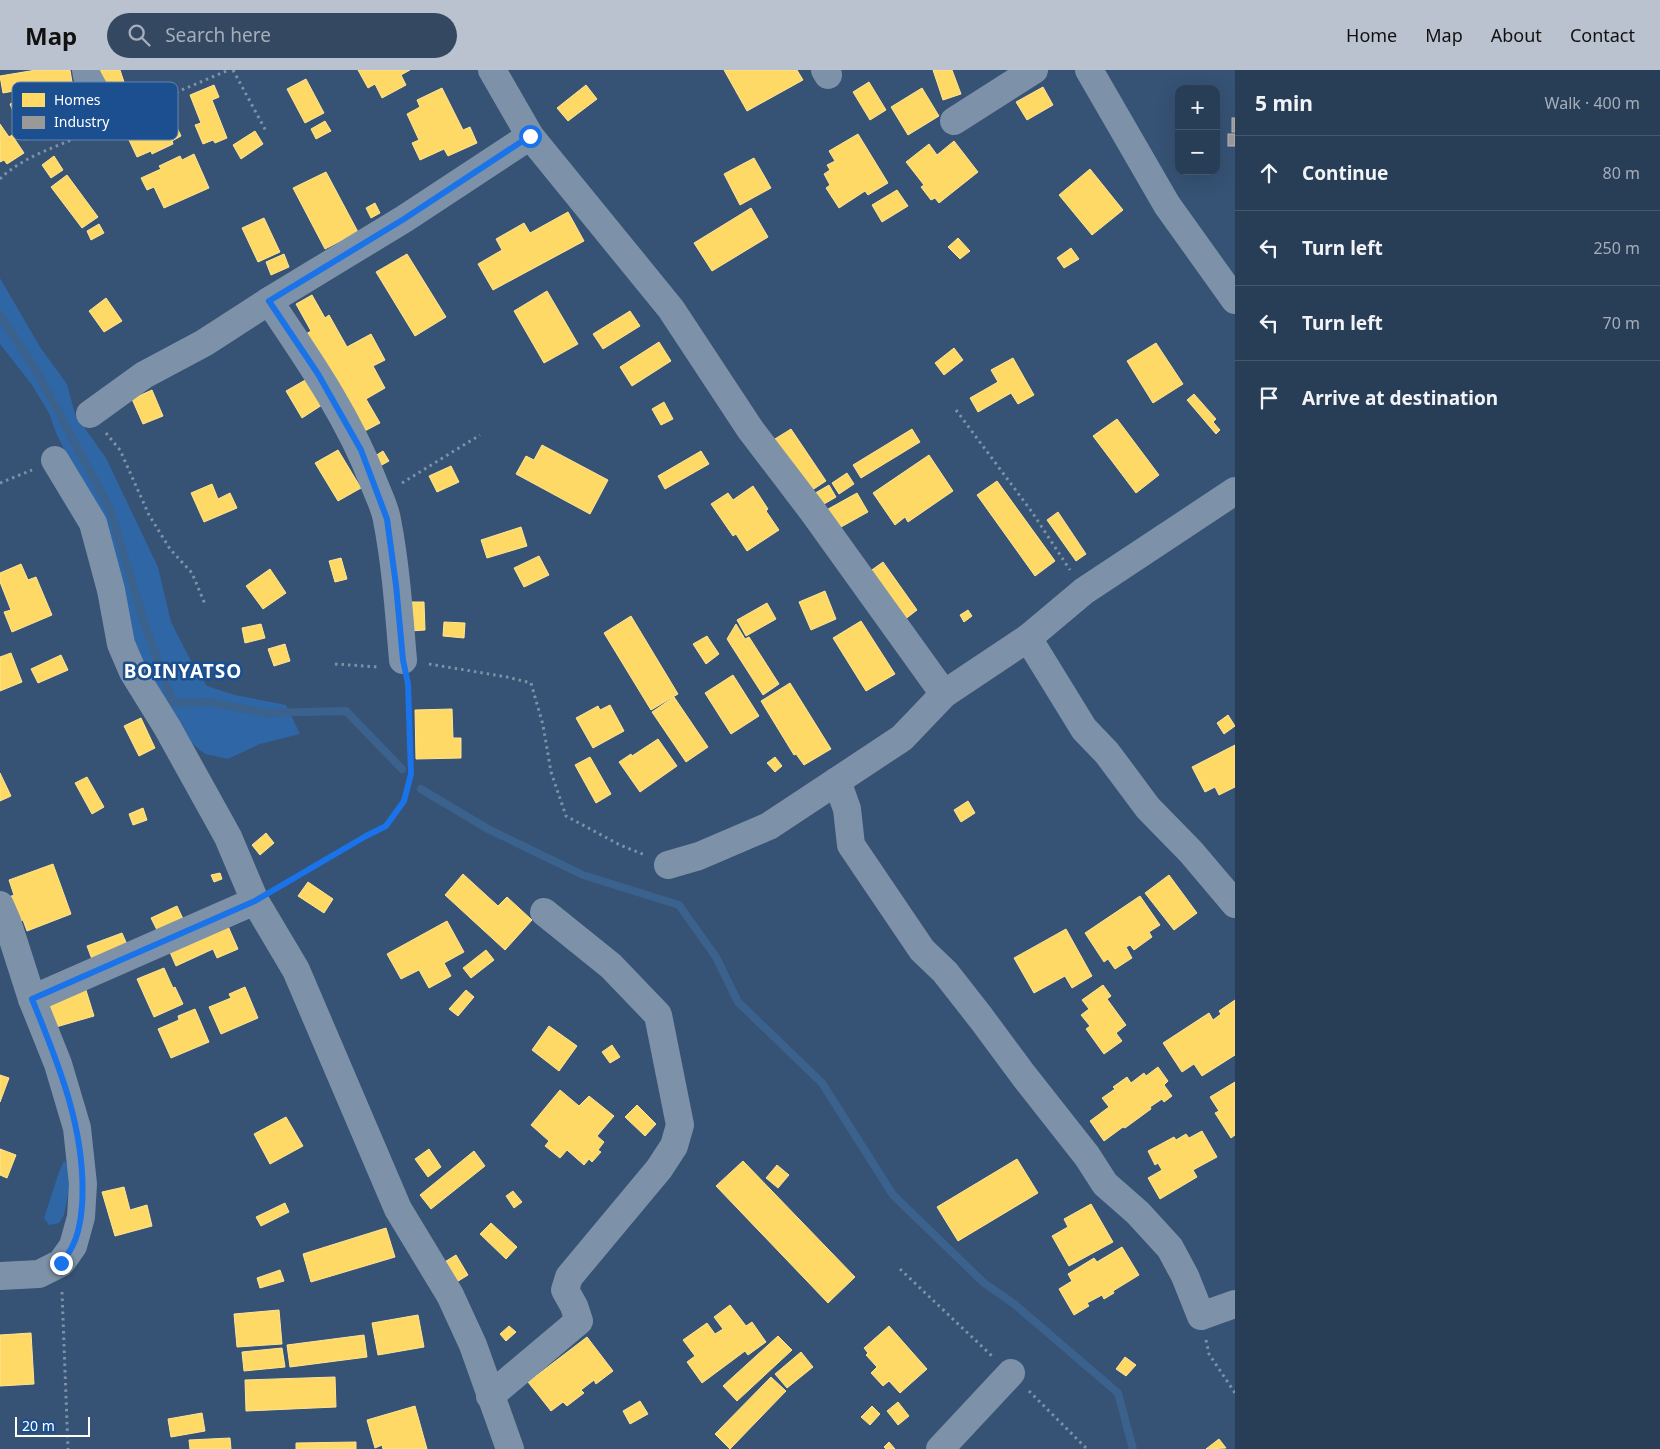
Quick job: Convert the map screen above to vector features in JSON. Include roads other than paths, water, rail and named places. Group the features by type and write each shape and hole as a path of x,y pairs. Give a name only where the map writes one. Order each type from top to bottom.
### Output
{"street":[{"path":"86,70 91,82"},
{"path":"492,70 530,136 671,309 750,429 814,513 944,694"},
{"path":"954,121 1034,70"},
{"path":"1089,70 1167,205 1235,300"},
{"path":"90,414 144,375 204,343 404,219 530,136"},
{"path":"269,301 328,391 361,450 380,497 387,519 396,585 403,660"},
{"path":"55,460 93,523 111,590 120,644 133,672 167,727 228,836 255,901 296,970 398,1209 450,1295 473,1345 510,1449"},
{"path":"668,865 699,856 769,826 902,738 944,694 1028,638 1084,591 1235,491"},
{"path":"1028,638 1084,729 1106,753 1148,808 1191,852 1235,904"},
{"path":"837,781 847,809 851,845 922,950 945,972 981,1018 1088,1156 1105,1184 1138,1213 1170,1248 1186,1276 1201,1316 1235,1304"},
{"path":"32,999 255,901"},
{"path":"0,905 32,999 58,1064 77,1128 83,1184 81,1217 73,1246 61,1263 39,1274 0,1276"},
{"path":"490,1396 579,1321 574,1306 565,1290 569,1278 659,1169 674,1146 680,1125 658,1015 611,966 544,912"},
{"path":"940,1449 1011,1373"}],"waterway":[{"path":"0,315 37,372 110,509 144,622 173,703 209,702 265,713 346,711 402,769"},
{"path":"421,789 488,829 583,875 679,905 716,957 738,1002 822,1083 893,1195 984,1283 1013,1303 1118,1393 1133,1449"}],"district":[{"name":"BOINYATSO","path":"183,671"}]}
